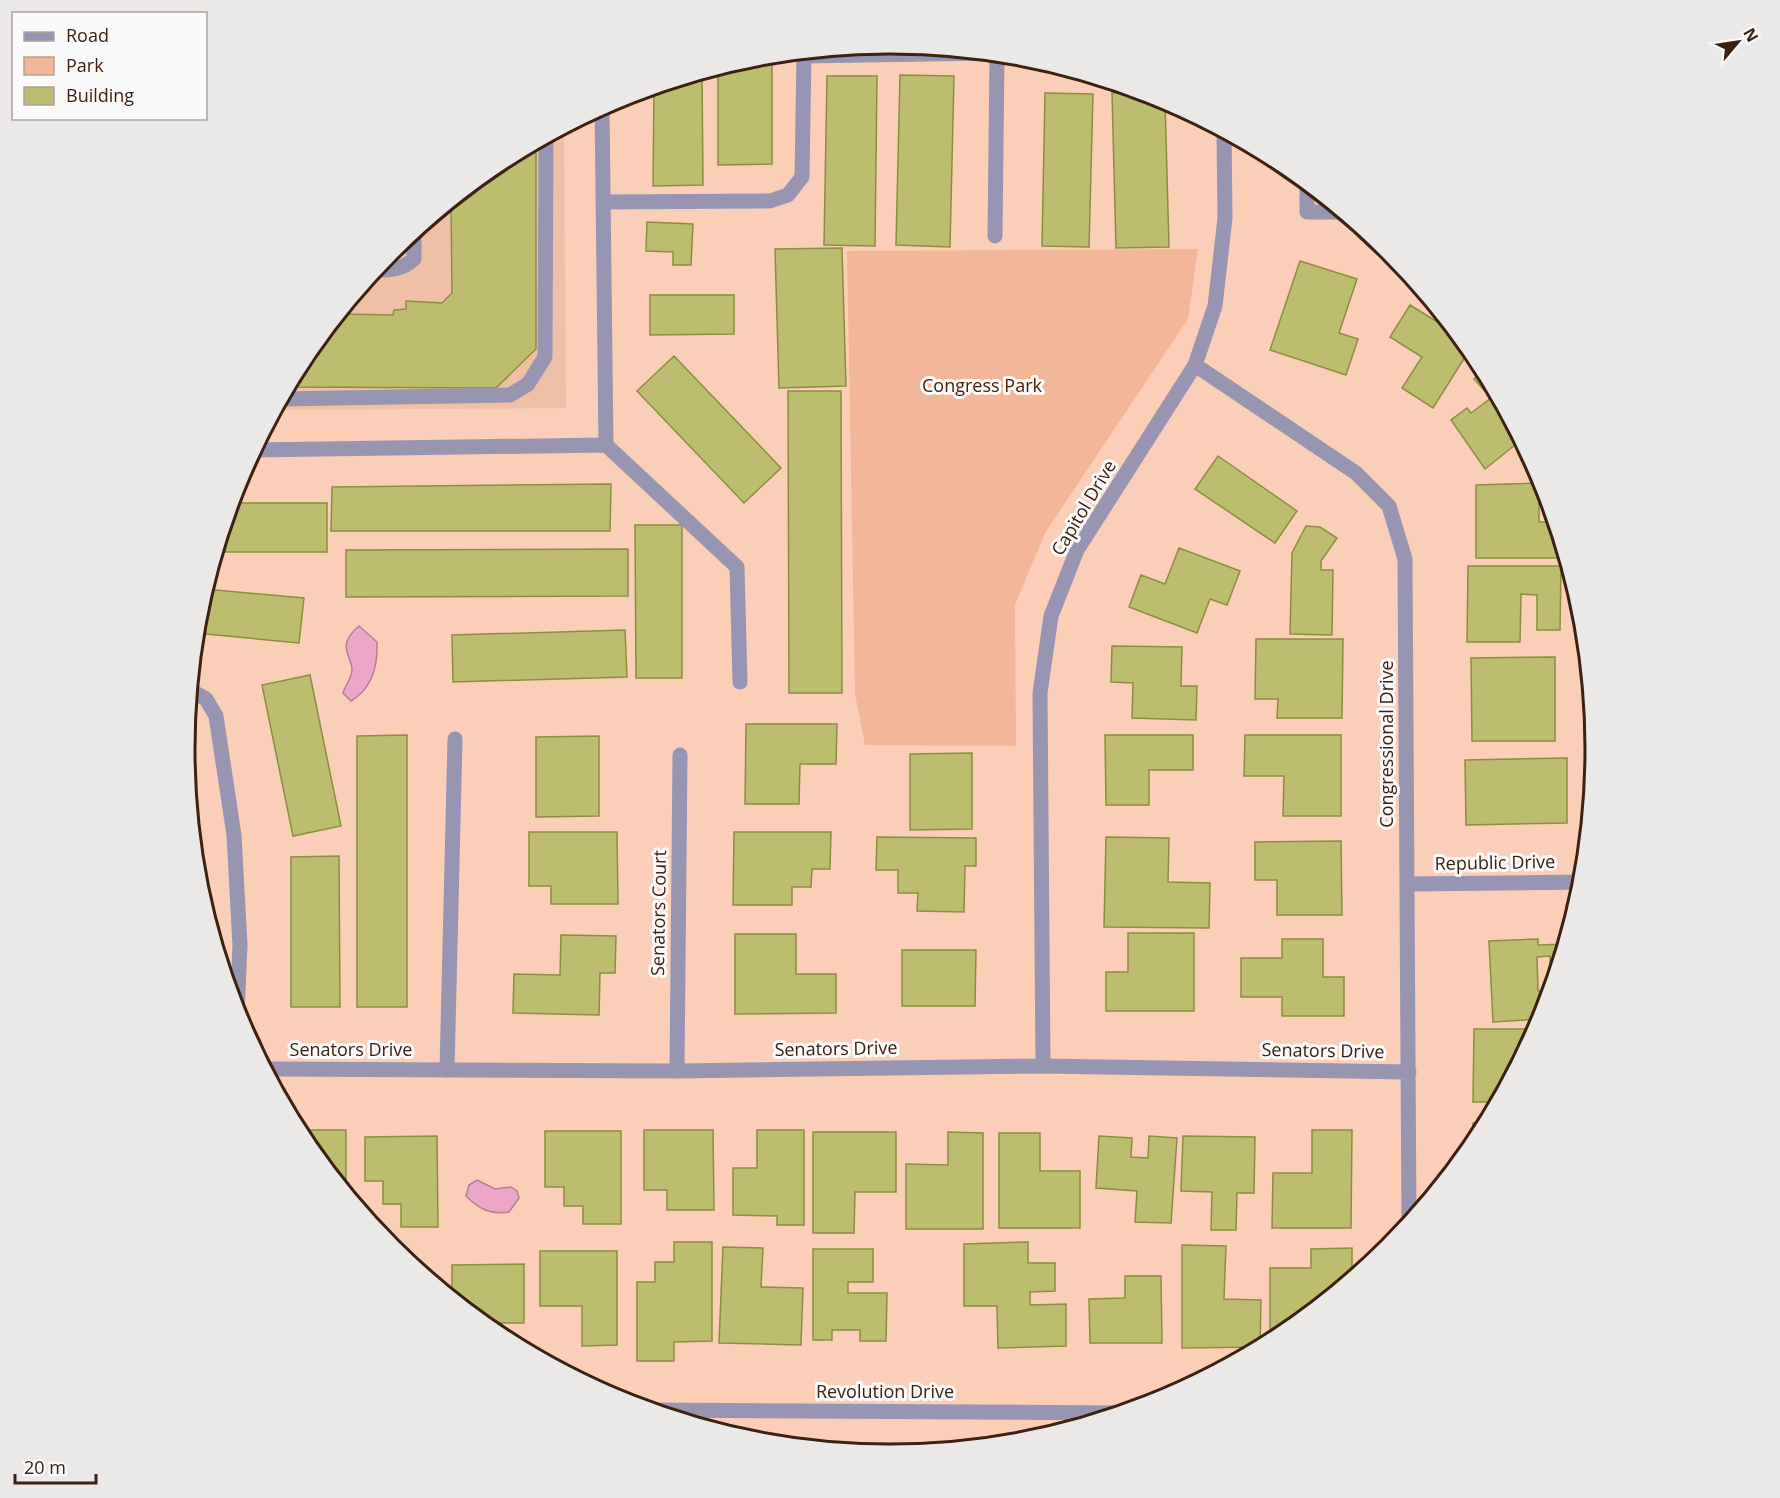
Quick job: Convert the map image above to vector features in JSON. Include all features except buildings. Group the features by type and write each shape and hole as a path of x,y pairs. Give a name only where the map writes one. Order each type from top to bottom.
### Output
{"street":[{"path":"603,202 770,201 788,195 802,177 804,59"},
{"path":"995,236 997,62"},
{"path":"602,117 606,445"},
{"name":"Capitol Drive","path":"1042,1066 1040,693 1051,616 1077,550 1195,365 1215,306 1225,218 1224,140"},
{"path":"289,399 510,395 528,384 544,357 546,145"},
{"path":"1307,194 1307,212 1330,212"},
{"path":"387,270 407,266 414,259 414,243"},
{"name":"Congressional Drive","path":"1195,365 1356,473 1389,506 1405,559 1409,1211"},
{"path":"263,450 606,445 737,567 740,682"},
{"path":"197,694 206,699 216,716 234,835 240,945 238,988"},
{"path":"447,1070 455,738"},
{"name":"Senators Court","path":"677,1071 680,755"},
{"name":"Republic Drive","path":"1408,884 1572,882"},
{"name":"Senators Drive","path":"274,1069 677,1071 1042,1066 1409,1072"},
{"name":"Revolution Drive","path":"678,1410 1094,1413"}],"shaded area":[{"path":"564,136 566,408 283,410 312,363 339,326 367,291 399,258 432,226 467,198 504,171"},
{"path":"359,626 377,642 376,660 369,683 351,701 343,693 352,669 346,647 351,634"},
{"path":"477,1180 495,1189 511,1187 517,1191 519,1198 509,1212 496,1213 485,1210 466,1196 469,1185"}],"green space":[{"name":"Congress Park","path":"1198,249 1188,319 1045,533 1015,605 1016,746 865,745 855,694 847,251"}]}
